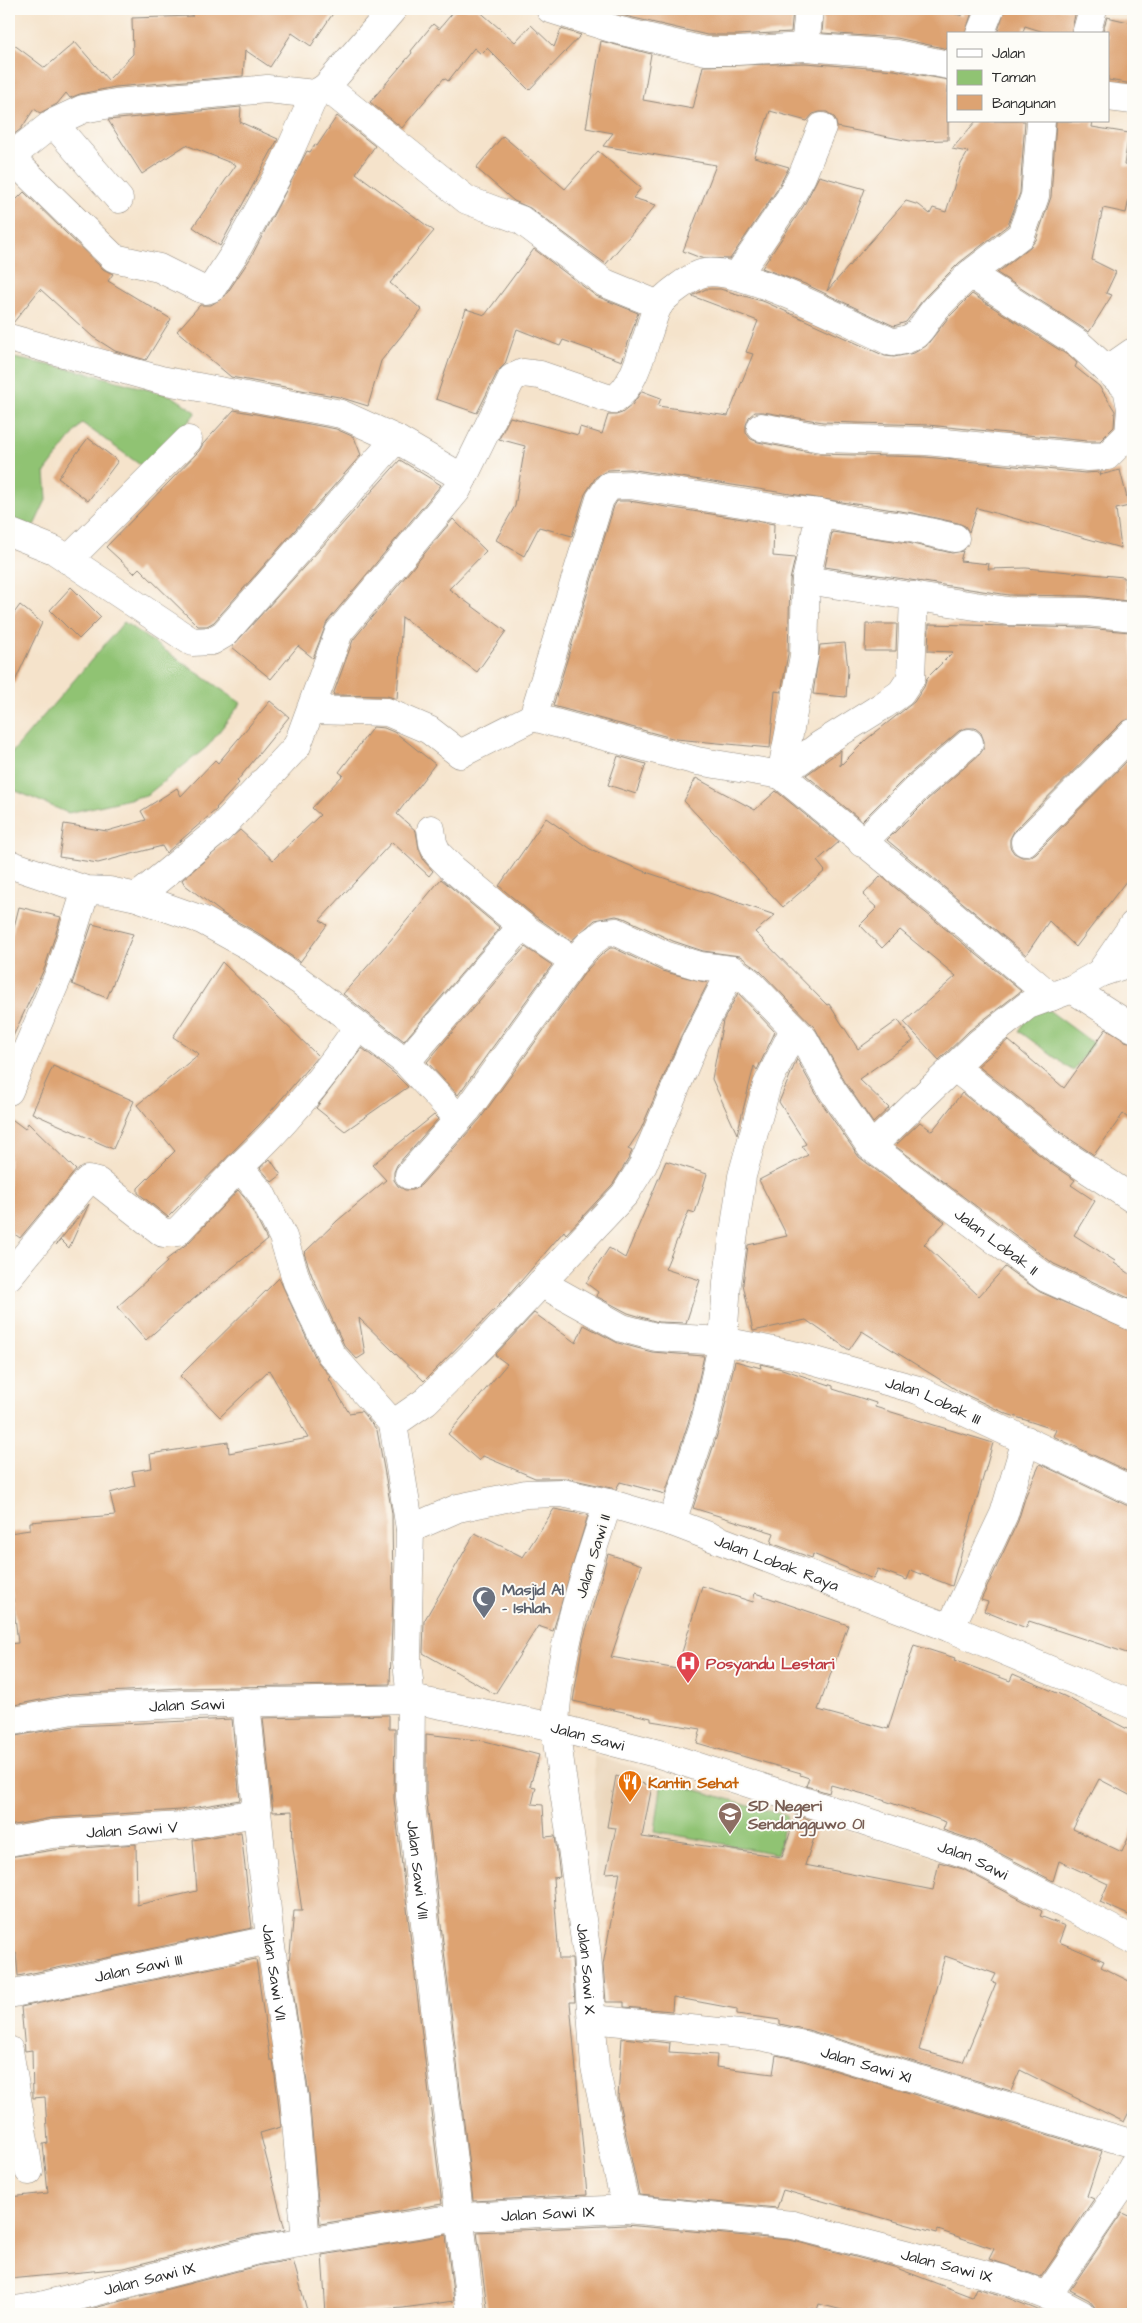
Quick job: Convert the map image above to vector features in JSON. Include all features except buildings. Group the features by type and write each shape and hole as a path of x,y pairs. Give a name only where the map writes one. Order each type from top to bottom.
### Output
{"street":[{"path":"394,9 321,90 284,164 236,251 213,286 206,290 159,268 114,258 9,157 53,123 83,109 116,103 267,89 321,90 467,200 520,220 605,282 659,304"},
{"path":"550,9 617,30 705,51 805,47 896,54 947,65"},
{"path":"805,47 809,9"},
{"path":"981,32 990,9"},
{"path":"1087,32 1093,9"},
{"path":"1110,97 1133,100"},
{"path":"137,897 220,829 297,746 312,710 339,632 457,490 512,378 523,373 540,375 613,400 619,397 628,384 637,364 659,304 682,284 704,273 737,276 796,298 892,342 906,341 921,331 935,309 970,274 1021,235 1036,196 1041,122"},
{"path":"53,123 119,199"},
{"path":"737,276 790,198 810,160 822,127"},
{"path":"761,427 821,438 926,441 1087,457 1107,456 1129,434 1131,408 1127,388 1080,344 970,274"},
{"path":"9,338 161,380 340,414 396,439 463,478"},
{"path":"1106,370 1133,352"},
{"path":"9,532 54,550 192,642 212,640 224,634 396,439"},
{"path":"68,560 188,440"},
{"path":"533,717 600,499 609,486 630,485 774,508 820,513 852,520 911,528 955,538"},
{"path":"780,775 804,656 806,580 820,513"},
{"path":"806,580 1008,611 1087,612 1133,617"},
{"path":"780,775 820,744 884,705 906,686 911,678 914,596"},
{"path":"312,710 387,712 429,730 460,754 533,717 697,761 780,775 862,842 1062,993 1133,1028"},
{"path":"1025,842 1133,733"},
{"path":"862,842 917,788 969,743"},
{"path":"431,829 433,842 438,854 453,869 522,926 574,961"},
{"path":"9,864 86,890 110,891 137,897 202,920 249,946 300,981 406,1062 459,1119"},
{"path":"9,1091 60,972 86,890"},
{"path":"1100,973 1133,925"},
{"path":"406,1062 522,926"},
{"path":"239,1167 261,1193 283,1237 297,1282 332,1354 393,1424 426,1401 492,1336 625,1194 643,1165 695,1042 732,970 700,966 667,956 617,932 604,933 590,942 574,961 459,1119 409,1176"},
{"path":"871,1147 979,1043 1028,1005 1062,993 1100,973 1133,962"},
{"name":"Jalan Lobak II","path":"732,970 749,982 804,1039 832,1090 871,1147 1046,1278 1133,1317"},
{"path":"9,1276 88,1180 98,1182 163,1233 177,1232 239,1167 262,1146 301,1102 358,1027"},
{"path":"672,1522 706,1418 723,1341 727,1282 742,1176 767,1085 794,1029"},
{"path":"954,1067 1061,1152 1133,1199"},
{"name":"Jalan Lobak III","path":"541,1283 622,1328 656,1337 723,1341 798,1356 918,1390 1133,1491"},
{"name":"Jalan Sawi VIII","path":"393,1424 410,1529 407,1662 411,1698 410,1796 432,1999 471,2314"},
{"path":"950,1628 1004,1514 1026,1440"},
{"name":"Jalan Lobak Raya","path":"410,1529 458,1508 526,1494 562,1493 608,1504 672,1522 950,1628 1133,1705"},
{"name":"Jalan Sawi II","path":"555,1727 556,1691 567,1640 591,1554 608,1504"},
{"name":"Jalan Sawi","path":"9,1722 72,1710 246,1702 411,1698 555,1727 659,1754 969,1856 1133,1940"},
{"name":"Jalan Sawi VII","path":"246,1702 270,1940 294,2098 306,2242"},
{"name":"Jalan Sawi X","path":"555,1727 587,1955 595,2067 626,2209"},
{"name":"Jalan Sawi V","path":"9,1842 52,1834 182,1826 256,1813"},
{"name":"Jalan Sawi III","path":"9,1994 270,1940"},
{"name":"Jalan Sawi XI","path":"592,2018 759,2036 804,2045 1133,2144"},
{"path":"9,2050 29,2171"},
{"path":"1047,2296 1120,2189 1133,2165"},
{"name":"Jalan Sawi IX","path":"9,2311 40,2306 258,2250 306,2242 460,2217 626,2209 793,2225 1003,2279 1047,2296 1081,2314"}],"shaded area":[{"name":"SD Negeri Sendangguwo 01","path":"594,1756 755,1800 977,1871 953,1963 780,1920 595,1885"}],"green space":[{"path":"9,357 84,372 172,396 196,412 150,472 82,423 45,472 47,498 31,532 9,520"},
{"path":"124,622 241,703 208,746 147,795 68,813 9,788 9,756"},
{"path":"1039,1003 1093,1043 1073,1071 1019,1031"},
{"path":"662,1780 787,1816 777,1854 655,1831"}],"place":[{"name":"Masjid Al - Ishlah","path":"484,1619"},
{"name":"Posyandu Lestari","path":"688,1684"},
{"name":"Kantin Sehat","path":"630,1803"},
{"name":"SD Negeri Sendangguwo 01","path":"730,1835"}]}
